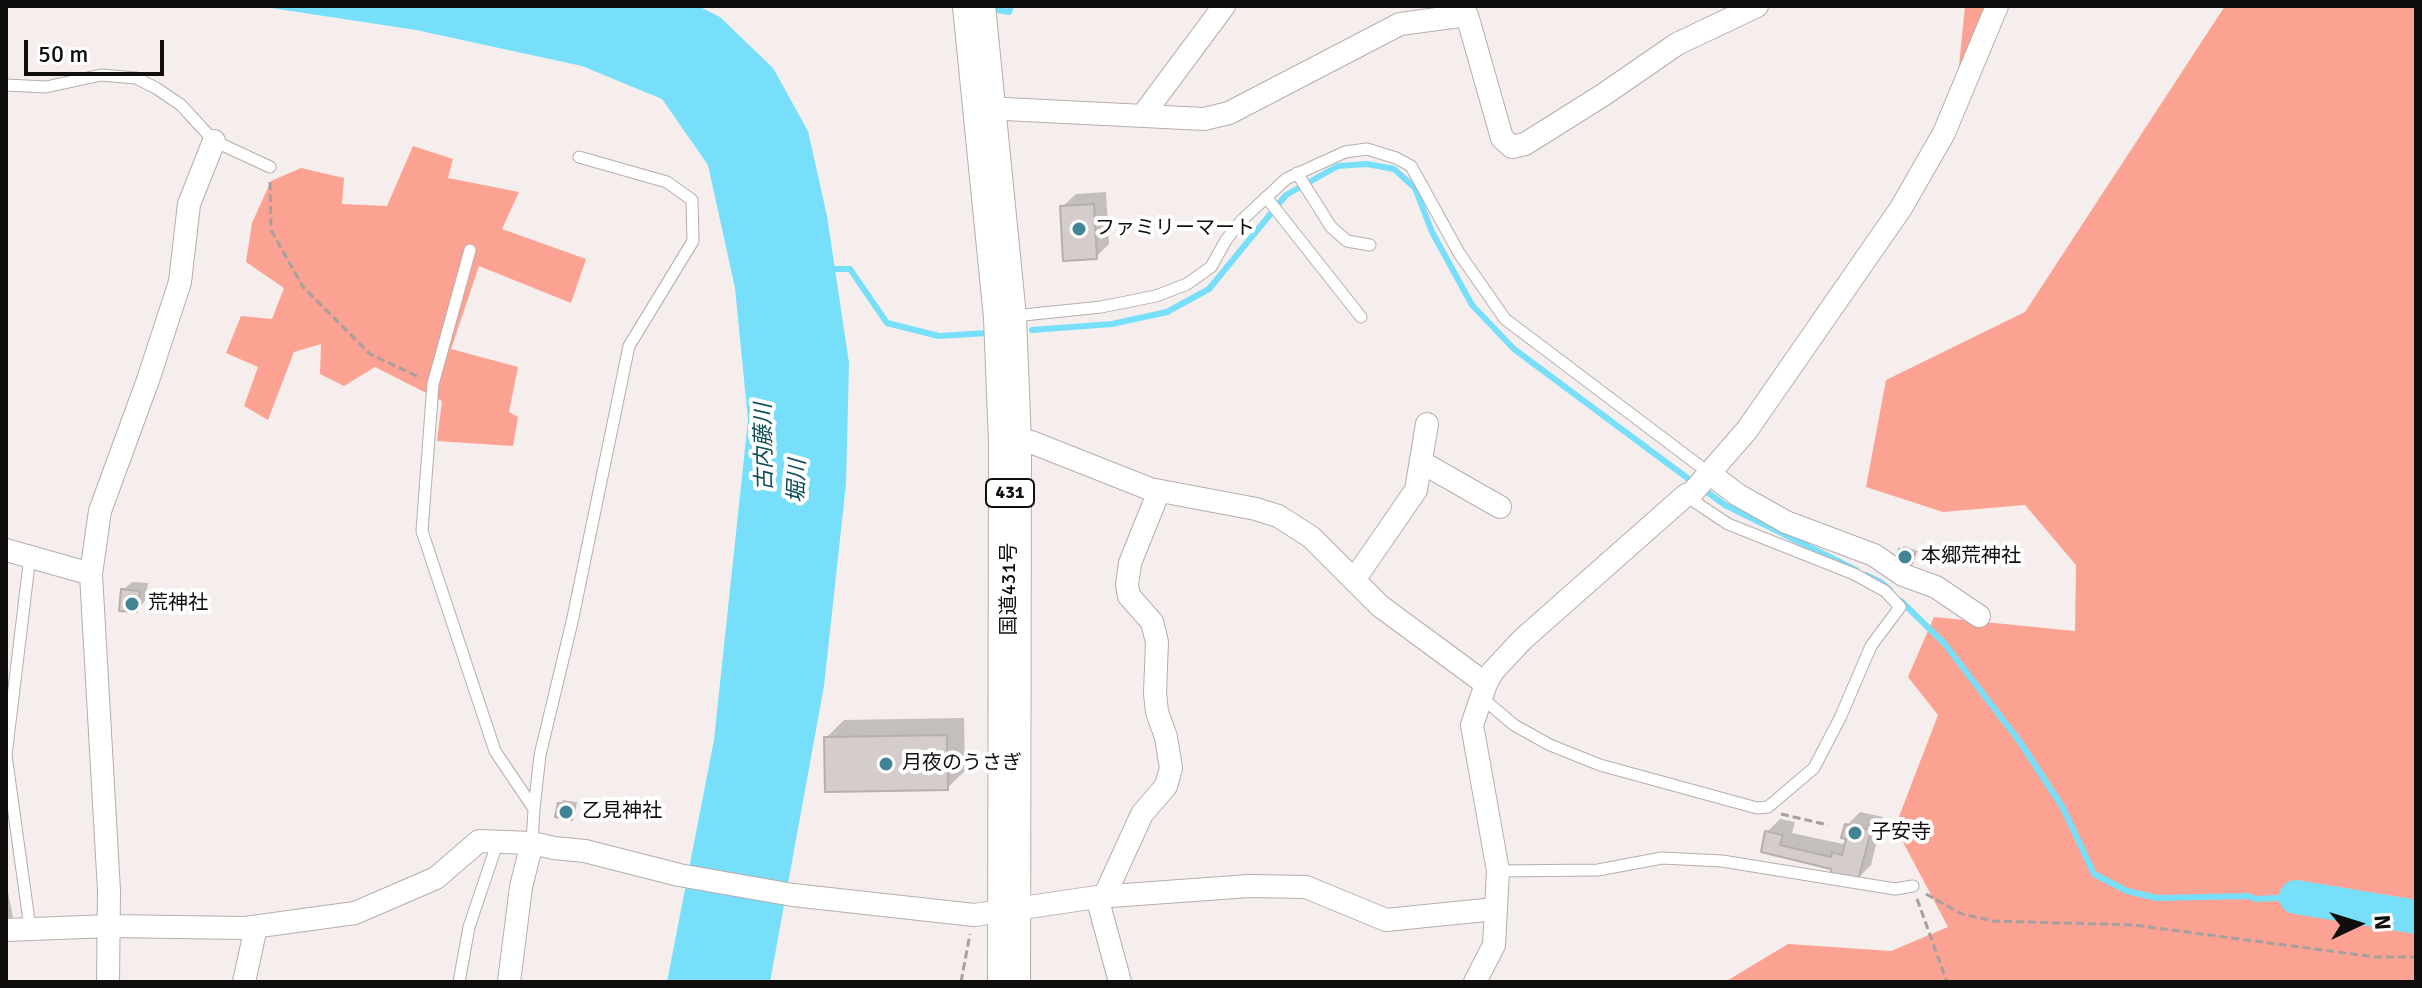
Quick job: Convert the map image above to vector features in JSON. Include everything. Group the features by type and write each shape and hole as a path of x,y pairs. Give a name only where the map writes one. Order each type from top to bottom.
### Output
{"highway":[{"name":"国道431号","path":"974,6 1005,317 1010,443 992,913 1009,982"}],"street":[{"path":"1143,115 1224,6"},
{"path":"985,108 1204,119 1229,113 1400,24 1467,15 1502,138 1512,147 1525,144 1551,128 1677,44 1757,6"},
{"path":"1475,982 1494,945 1498,871 1472,725 1493,671 1523,639 1698,485 1747,430 1901,208 1944,133 1997,6"},
{"path":"108,982 110,926 91,574 100,511 180,282 189,204 214,141"},
{"path":"1354,580 1416,490 1427,424"},
{"path":"1010,443 1031,442 1159,491 1278,516 1311,537 1380,606 1484,690"},
{"path":"1421,462 1500,507"},
{"path":"1698,485 1738,495 1786,522 1874,555 1903,575 1936,587 1979,616"},
{"path":"1120,982 1101,897 1142,814 1166,786 1171,768 1155,693 1157,642 1152,622 1129,596 1127,585 1130,563 1159,491"},
{"path":"6,550 91,574"},
{"path":"509,982 521,887 550,825"},
{"path":"6,930 110,926 256,927 355,913 436,878 479,841 585,851 679,875 793,895 992,913 1101,897 1249,886 1306,887 1386,920 1495,909"},
{"path":"244,982 256,927"}],"lane":[{"path":"6,85 46,87 101,75 136,78 181,105 214,141 270,167"},
{"path":"1005,317 1101,307 1156,296 1187,284 1211,267 1242,220 1286,179 1345,152 1367,149 1396,158 1411,166 1459,253 1505,319 1698,485 1728,524 1854,574 1885,591 1900,607 1871,646 1814,768 1768,807 1758,808 1600,765 1562,750 1514,725 1484,690"},
{"path":"534,809 540,755 572,622 629,346 693,241 692,200 667,182 579,157"},
{"path":"1297,173 1331,227 1347,241 1370,245"},
{"path":"1266,197 1361,317"},
{"path":"470,250 433,384 422,531 495,751 534,809 543,845"},
{"path":"30,556 6,755 30,928"},
{"path":"459,982 469,927 498,841"},
{"path":"1498,871 1598,870 1662,858 1722,861 1895,889 1913,886"}],"path":[{"path":"270,167 271,230 303,287 370,354 433,384"},
{"path":"1758,808 1828,825"},
{"path":"1913,886 1962,914 1994,921 2134,925 2375,957 2416,957"},
{"path":"1913,886 1947,982"},
{"path":"961,982 992,913"}],"shaded area":[{"path":"1965,6 1989,6 1957,86"},
{"path":"2225,6 2416,6 2416,982 1725,982 1788,944 1891,951 1948,927 1895,827 1938,715 1908,677 1934,617 2075,631 2076,565 2025,505 1943,512 1866,487 1886,380 2025,312"},
{"path":"413,146 453,159 448,178 519,192 502,229 586,259 571,303 479,266 451,349 518,367 509,412 518,417 513,446 437,441 442,401 375,367 344,386 320,374 321,344 294,352 268,420 244,406 258,367 226,353 241,316 272,319 284,288 246,262 252,223 271,181 301,168 344,178 342,204 387,206"}],"water":[{"path":"258,6 698,6 720,17 773,68 808,131 827,216 849,363 846,484 824,686 770,982 667,982 714,740 748,420 735,288 708,165 662,99 582,66 416,30"}],"building":[{"path":"1094,204 1097,259 1063,261 1060,206"},
{"path":"1899,549 1915,554 1912,564 1896,559"},
{"path":"121,589 140,591 137,612 119,611"},
{"name":"月夜のうさぎ","path":"947,735 948,790 825,792 824,737"},
{"path":"558,803 574,806 572,820 555,817"},
{"path":"1845,824 1871,830 1858,881 1831,874 1831,869 1761,852 1765,831 1783,835 1780,845 1831,857 1832,852 1842,855 1846,839 1841,838"}],"waterway":[{"path":"991,9 1009,12 1011,6"},
{"path":"1032,330 1112,324 1167,312 1209,289 1286,195 1338,166 1367,164 1394,169 1415,188 1432,232 1472,305 1514,349 1694,483"},
{"path":"829,269 850,269 887,323 939,336 987,333"},
{"path":"1703,489 1725,505 1856,570"},
{"path":"1866,575 1890,590"},
{"path":"1901,601 1944,643 2020,742 2063,808 2094,874 2127,891 2157,898 2296,897"},
{"path":"2296,897 2416,917"}],"place":[{"name":"ファミリーマート","path":"1079,229"},
{"name":"本郷荒神社","path":"1905,557"},
{"name":"荒神社","path":"132,604"},
{"name":"月夜のうさぎ","path":"886,764"},
{"name":"乙見神社","path":"566,812"},
{"name":"子安寺","path":"1855,833"}],"water label":[{"name":"古内藤川","path":"765,447"},
{"name":"堀川","path":"798,481"}]}
